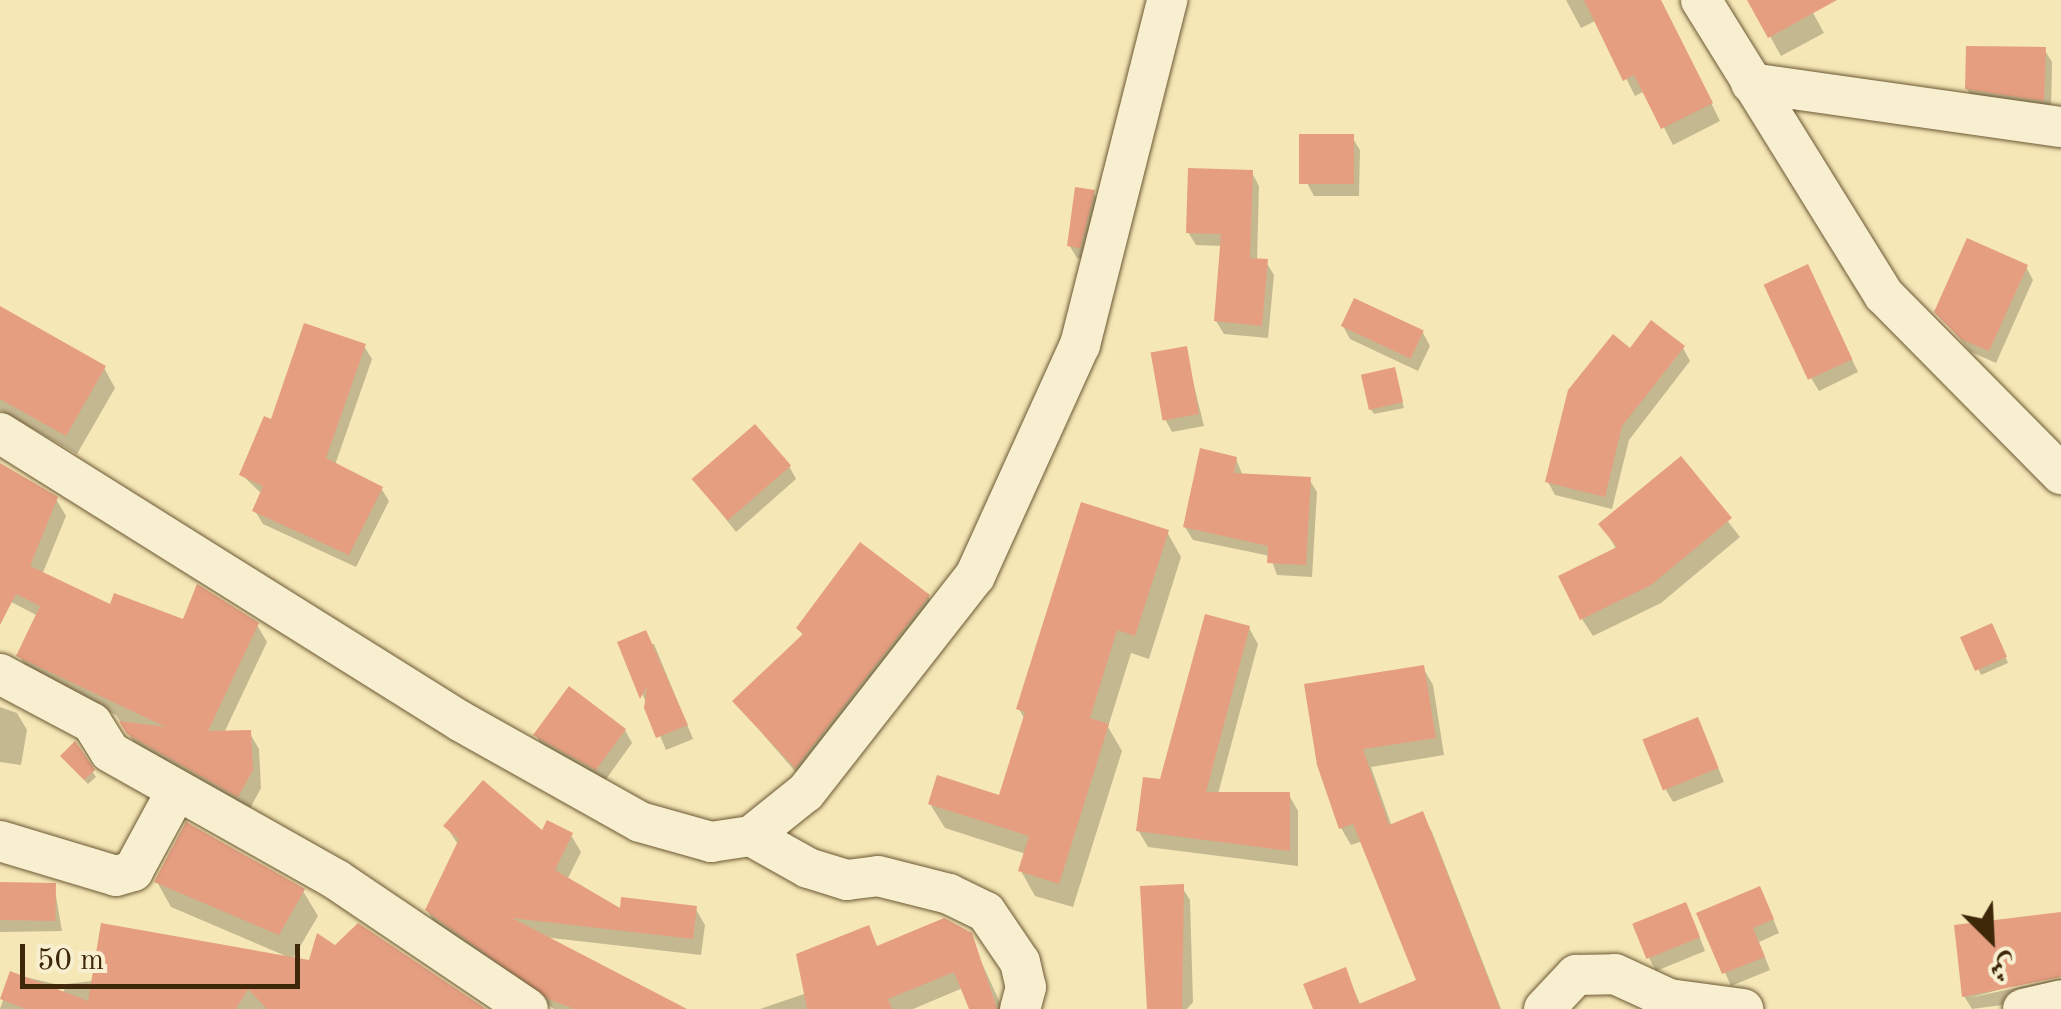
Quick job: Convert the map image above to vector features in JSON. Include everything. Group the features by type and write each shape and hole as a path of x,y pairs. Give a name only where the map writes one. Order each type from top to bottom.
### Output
{"street":[{"path":"0,433 460,720 640,822 712,842 751,836 806,792 974,576 1080,345 1168,0"},
{"path":"1701,0 1884,295 2061,474"},
{"path":"1750,83 2061,127"},
{"path":"0,674 92,722 110,752 337,880 528,1009"},
{"path":"0,841 116,876 133,871 176,790"},
{"path":"751,836 808,868 847,880 896,881 986,912 1020,962 1026,988 1020,1009"},
{"path":"1544,1009 1576,975 1615,974 1669,999 1742,1009"},
{"path":"2024,1009 2061,1000"}],"building":[{"path":"1584,0 1661,0 1713,103 1661,129 1634,75 1623,81"},
{"path":"1747,0 1837,0 1768,38"},
{"path":"1966,46 2046,47 2044,101 1965,89"},
{"path":"1299,134 1354,134 1354,184 1299,184"},
{"path":"1188,168 1253,170 1250,258 1268,259 1262,326 1214,321 1221,234 1186,233"},
{"path":"1075,187 1095,190 1080,248 1067,246"},
{"path":"1967,238 2028,265 1989,351 1961,339 1934,312"},
{"path":"1808,264 1852,359 1808,380 1764,285"},
{"path":"1354,298 1424,331 1411,359 1341,326"},
{"path":"0,306 106,366 66,436 0,399"},
{"path":"1651,320 1685,346 1622,426 1605,497 1545,482 1568,390 1613,334 1630,348"},
{"path":"304,323 366,344 326,458 383,487 349,555 252,511 263,486 239,475 264,416 271,419"},
{"path":"1187,346 1199,414 1163,420 1151,352"},
{"path":"1395,367 1403,402 1369,410 1361,375"},
{"path":"755,424 791,466 728,521 692,479"},
{"path":"1200,448 1237,457 1234,473 1311,477 1306,565 1267,563 1268,546 1183,527"},
{"path":"1681,456 1732,518 1651,585 1580,620 1558,576 1617,547 1598,524"},
{"path":"0,463 58,497 30,566 110,604 114,593 183,619 197,584 259,623 208,731 251,730 253,770 238,797 127,734 119,721 166,727 16,656 40,606 16,594 0,625"},
{"path":"1081,502 1169,530 1135,636 1117,630 1090,718 1109,724 1059,884 1018,871 1029,836 928,804 937,775 999,795 1025,712 1016,709"},
{"path":"860,542 930,595 795,768 732,701 803,634 796,628"},
{"path":"1205,614 1250,626 1206,792 1290,792 1290,851 1136,831 1143,777 1160,779"},
{"path":"1992,623 2007,657 1975,671 1960,637"},
{"path":"646,630 688,725 656,738 644,708 647,686 640,699 617,642"},
{"path":"1424,665 1436,738 1363,749 1389,825 1423,811 1500,1009 1313,1009 1303,984 1346,967 1359,1004 1416,980 1353,824 1339,829 1317,765 1304,684"},
{"path":"569,686 626,729 596,770 533,735"},
{"path":"1698,717 1719,768 1663,790 1642,739"},
{"path":"75,741 95,770 84,780 60,756"},
{"path":"483,780 542,830 547,820 573,833 555,870 620,908 621,897 697,906 693,939 512,918 687,1009 575,1009 550,1000 425,910 459,839 443,826"},
{"path":"186,822 305,889 279,935 154,882"},
{"path":"0,882 56,883 55,921 0,920"},
{"path":"1184,884 1182,1009 1147,1009 1140,886"},
{"path":"1760,886 1774,919 1753,928 1765,957 1722,974 1696,913"},
{"path":"1686,902 1700,937 1646,959 1632,924"},
{"path":"2061,912 2061,977 1962,997 1954,925"},
{"path":"944,918 972,933 997,1009 969,1009 954,972 888,999 892,1009 807,1009 796,954 869,925 877,946"},
{"path":"101,923 309,960 317,933 335,945 358,923 486,1009 267,1009 248,989 236,1009 26,1009 0,999 10,971 88,1001"}]}
